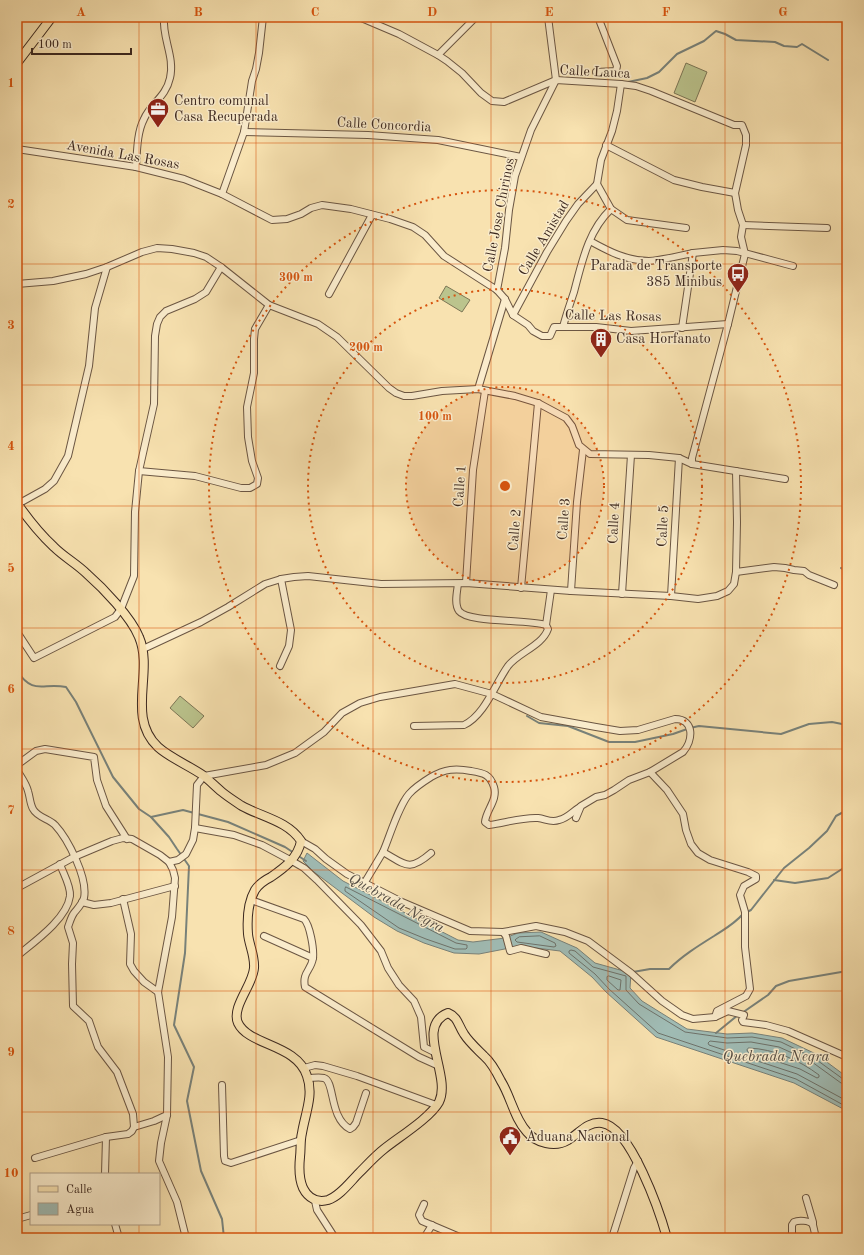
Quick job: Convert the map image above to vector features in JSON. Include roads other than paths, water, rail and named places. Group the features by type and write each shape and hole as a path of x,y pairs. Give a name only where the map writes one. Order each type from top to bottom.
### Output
{"main road":[{"path":"17,63 52,17"},
{"path":"17,504 42,536 55,549 87,574 121,608 139,636 143,649 141,707 143,724 148,736 158,747 204,776 224,794 296,833 300,845 293,859 262,882 256,888 251,900 248,933 254,968 252,979 237,1010 238,1022 243,1030 298,1061 304,1068 308,1078 308,1110 301,1140 300,1177 306,1194 315,1201 327,1200 337,1195 381,1151 426,1116 436,1105 442,1092 442,1080 434,1052 434,1026 442,1015 448,1013 453,1015 472,1045 489,1062 502,1081 519,1122 526,1132 535,1140 551,1144 562,1142 568,1140 592,1123 601,1122 614,1128 638,1162 660,1213 667,1238"}],"street":[{"path":"136,167 138,143 144,118 166,90 170,77 172,64 165,37 164,17"},
{"path":"222,194 244,132 252,81 256,68 262,17"},
{"name":"Calle Lauca","path":"359,17 399,34 438,54 462,73 481,93 492,101 504,102 556,80 621,84 636,86 734,125 742,125 746,135 746,145 735,193"},
{"path":"438,54 476,17"},
{"path":"548,17 556,80"},
{"path":"596,72 616,71 617,66 598,17"},
{"name":"Calle Jose Chirinos","path":"497,290 505,248 513,188 521,157 531,130 556,80"},
{"path":"621,84 617,111 612,131 606,145 597,184 611,209 627,220 686,228"},
{"name":"Calle Concordia","path":"244,132 368,135 438,140 521,157"},
{"path":"606,145 674,180 735,193 738,210 743,225 741,237 745,254 692,458 692,464"},
{"name":"Avenida Las Rosas","path":"17,149 136,167 184,179 222,194"},
{"name":"Calle Amistad","path":"513,315 547,252 566,221 578,204 597,184"},
{"name":"Calle Las Rosas","path":"222,194 272,220 287,219 301,214 311,208 322,205 351,209 390,219 413,227 425,236 444,256 497,290 505,299 513,315 528,325 533,331 542,336 550,336 554,327 596,327 630,331 728,324"},
{"path":"563,327 581,263 598,224 611,209"},
{"path":"329,294 372,215"},
{"path":"743,225 827,228"},
{"path":"590,241 605,250 626,258 649,261 692,253 723,250 737,251 793,266"},
{"path":"17,284 53,281 86,274 142,252 158,248 194,253 206,257 221,267 269,305 318,324 337,337 396,393 404,396 412,396 442,391 478,389 515,396 538,403 566,418 572,426 578,445 590,454 649,455 679,458 692,464 785,479"},
{"path":"682,328 692,253"},
{"path":"17,504 45,489 54,481 68,456 89,366 95,308 107,267"},
{"path":"17,632 34,658 115,617 121,608 134,576 135,512 139,471 154,404 155,336 157,324 160,317 166,311 195,299 206,292 221,267"},
{"path":"478,389 505,299"},
{"path":"139,471 196,476 241,488 250,488 257,484 258,478 252,461 248,437 247,407 254,373 254,339 256,330 269,305"},
{"name":"Calle 1","path":"466,583 473,470 485,391"},
{"name":"Calle 2","path":"521,588 538,403"},
{"name":"Calle 3","path":"571,591 577,502 583,450"},
{"name":"Calle 4","path":"622,594 631,455"},
{"name":"Calle 5","path":"671,596 679,458"},
{"path":"143,649 201,622 265,584 281,579 308,576 381,584 466,583 521,588 671,596 698,599 717,596 728,591 734,584 736,572 736,472"},
{"path":"736,572 774,567 785,568 804,571 809,575 834,584"},
{"path":"280,666 288,646 291,630 281,579"},
{"path":"458,584 457,605 459,610 466,616 475,619 519,621 546,625"},
{"path":"414,726 464,724 471,722 492,694 514,659 542,639 548,629 546,625 551,590"},
{"path":"169,862 178,860 186,854 193,840 196,824 197,784 204,776 266,765 295,753 324,732 342,713 360,703 380,696 455,684 492,694 541,717 612,730 638,730 675,719 681,719 690,728 690,736 686,748 679,755 650,772 629,780 605,795 596,797 568,816 560,820 550,822 539,818 516,820 489,825 485,822 485,815 494,798 494,788 486,775 482,772 463,768 446,770 436,774 423,782 409,795 403,804 383,852 365,882"},
{"path":"17,765 36,751 45,749 94,757 97,780 106,806 127,839"},
{"path":"17,770 25,784 34,811 53,824 62,833 81,874 84,888 82,902 68,927 73,943 73,1006 89,1021 98,1047 117,1072 133,1114 134,1127 128,1134 106,1137 35,1158"},
{"path":"650,772 667,790 683,814 686,830 691,844 698,852 710,860 756,876 756,880 744,886 740,895 745,912 745,946 750,989 749,994 717,1011 714,1017"},
{"path":"576,818 581,806"},
{"path":"196,824 262,845 293,859 337,899 361,925 381,951 388,968 399,984 414,1001 421,1017 424,1047 434,1052"},
{"path":"17,888 74,857 112,841 132,839 169,862 175,878 175,886 172,917 158,992 168,1057 167,1115 159,1161 164,1176 177,1202 186,1238"},
{"path":"300,845 315,849 326,859 348,874 402,902 470,931 505,934 536,926 565,932 588,941 631,973 662,1001 682,1015 693,1019 714,1017 728,1012 744,1015 742,1020 743,1022 766,1024 788,1031 847,1057"},
{"path":"383,852 408,866 421,861 431,853"},
{"path":"17,956 57,922 68,902 70,891 60,864"},
{"path":"82,902 94,905 175,886"},
{"path":"123,899 131,934 130,964 144,982 150,988 158,992"},
{"path":"251,900 304,919 307,922 313,958 303,980 305,987 419,1058 439,1066"},
{"path":"505,934 510,951 521,948 546,954"},
{"path":"264,936 313,958"},
{"path":"304,1068 315,1065 324,1066 357,1076 436,1105"},
{"path":"308,1078 324,1078 327,1080 331,1090 335,1111 344,1125 350,1129 356,1123 366,1093"},
{"path":"222,1084 225,1161 231,1163 301,1140"},
{"path":"134,1127 167,1115"},
{"path":"105,1173 106,1137"},
{"path":"612,1238 634,1168 638,1162"},
{"path":"806,1198 816,1238"},
{"path":"315,1201 317,1210 335,1238"},
{"path":"424,1204 419,1215 422,1221 462,1238"},
{"path":"17,1219 30,1215"},
{"path":"792,1238 792,1225 794,1222 798,1220 810,1223 812,1225"},
{"path":"116,1225 119,1238"},
{"path":"424,1238 432,1225"}],"water":[{"name":"Quebrada Negra","path":"307,853 343,881 458,940 473,942 505,938 518,933 541,932 577,948 595,963 631,973 630,988 642,1001 687,1029 727,1034 752,1033 782,1038 816,1054 847,1077 847,1111 794,1083 656,1037 606,992 592,977 560,951 520,946 479,954 454,953 424,943 397,931 374,917 314,872 303,861"}],"waterway":[{"path":"628,82 647,78 659,72 677,54 704,41 716,31 736,40 775,42 784,46 797,47 802,44 828,60"},
{"path":"841,568 847,571"},
{"path":"17,671 23,679 34,686 66,687 76,702 113,777 139,809 151,817 169,837 189,866 185,953 174,1025 194,1067 187,1101 201,1171 222,1219 224,1238"},
{"path":"527,716 539,723 568,726 609,742 635,742 673,734 699,726 781,734 809,724 832,722 847,725"},
{"name":"Quebrada Negra","path":"151,817 183,810 228,822 285,847 294,853"},
{"path":"747,912 751,910 784,868 827,831 836,816 847,810"},
{"name":"Quebrada Negra","path":"297,855 306,861"},
{"path":"774,880 795,883 828,878 842,869 847,868"},
{"path":"633,972 650,969 669,969 690,951 733,924 743,914"},
{"path":"742,1013 768,995 776,986 789,981 847,971"},
{"path":"716,1033 738,1015"}],"place":[{"name":"Centro comunal Casa Recuperada","path":"158,128"},
{"name":"Parada de Transporte 385 Minibus","path":"738,294"},
{"name":"Casa Horfanato","path":"601,358"},
{"name":"Aduana Nacional","path":"510,1156"}]}
